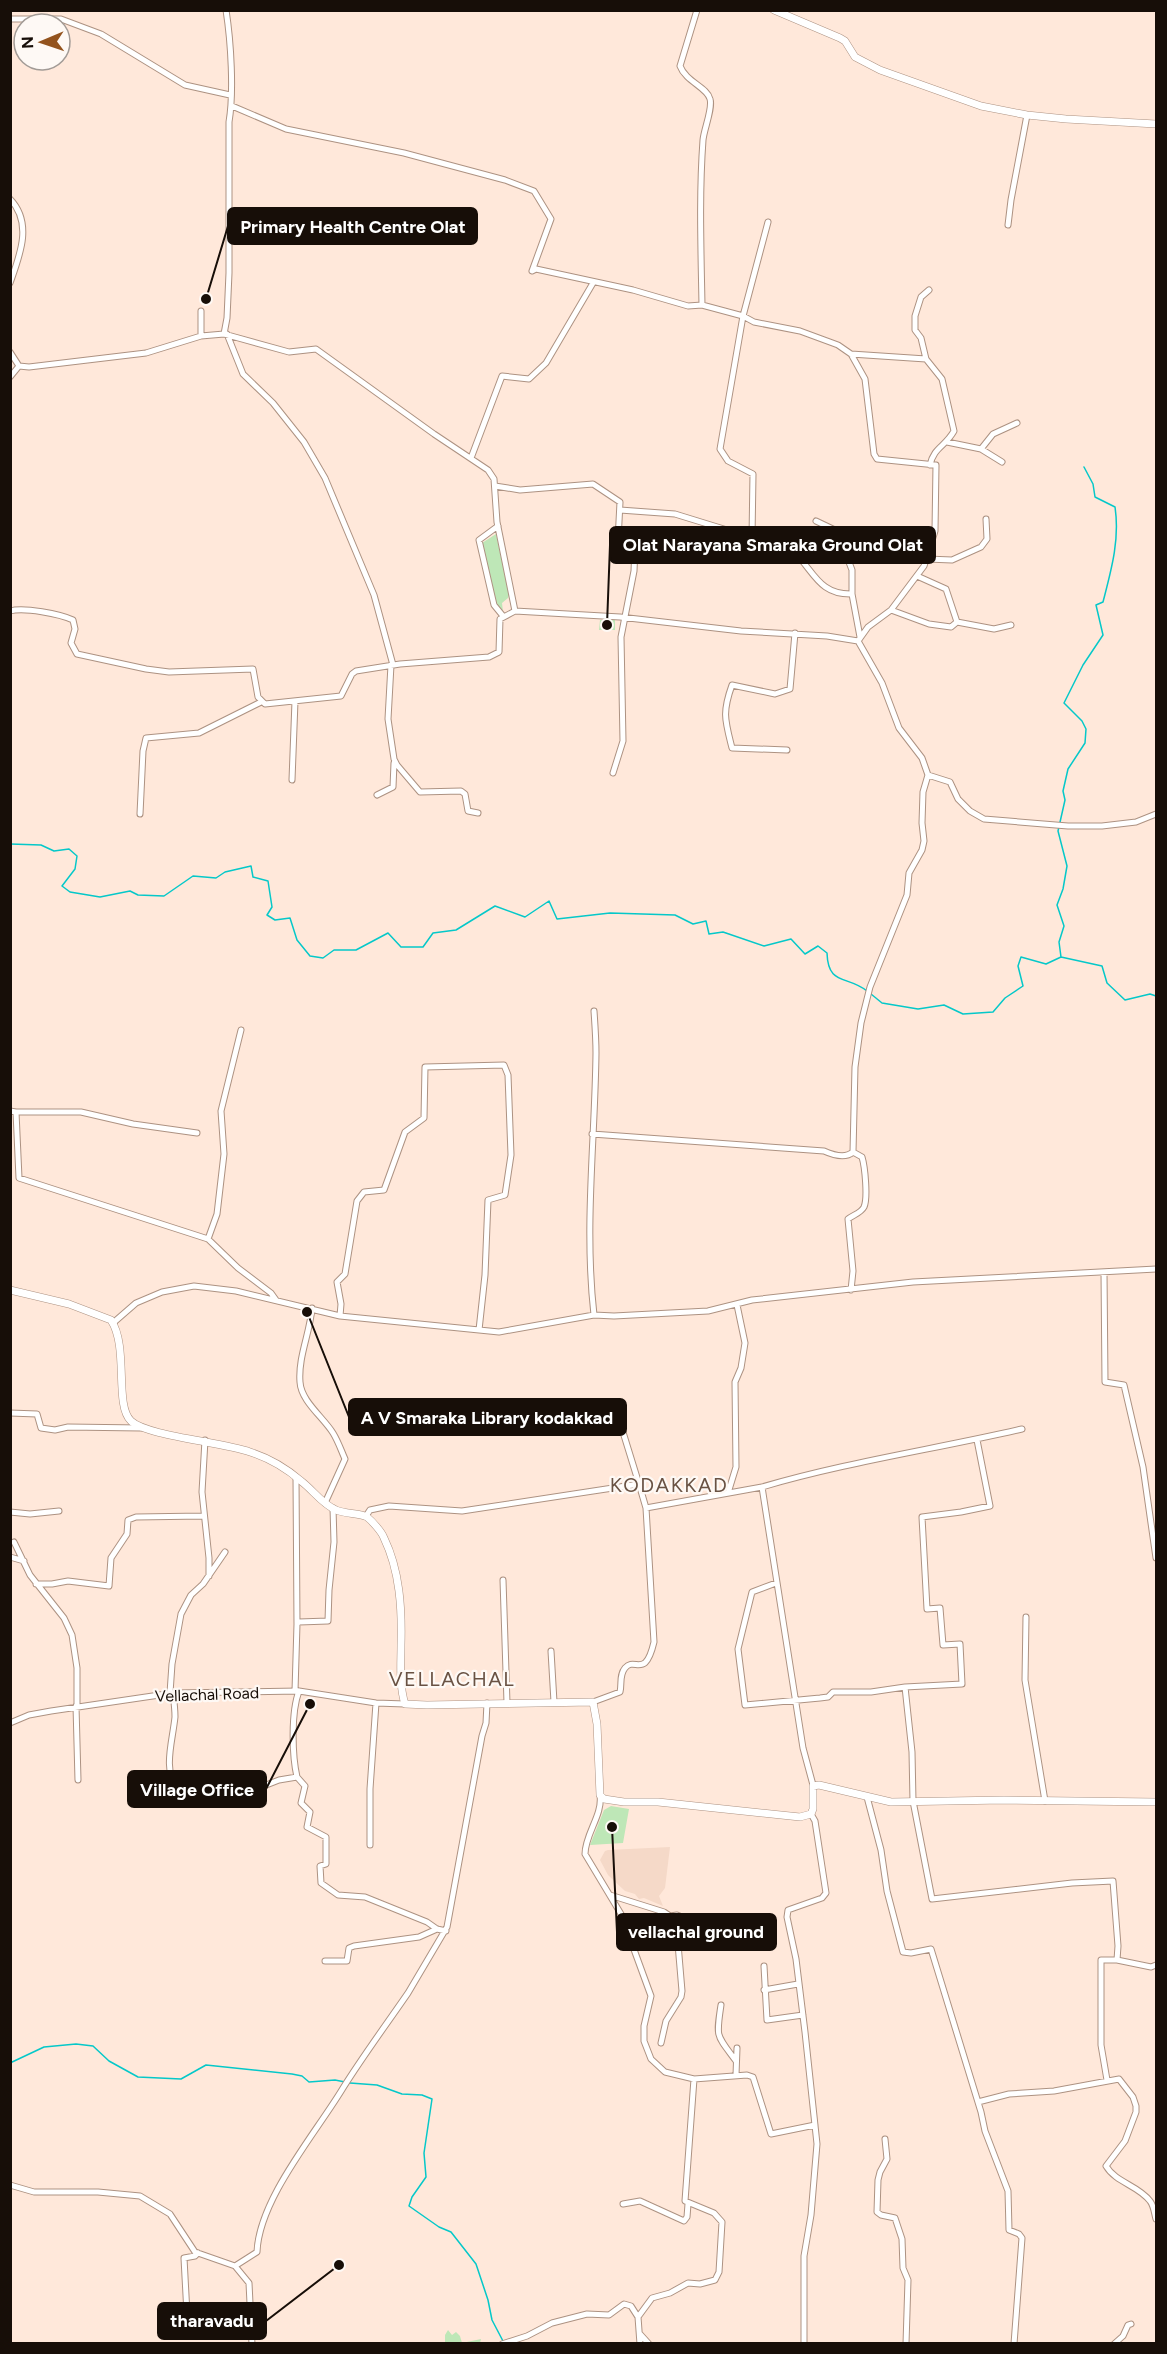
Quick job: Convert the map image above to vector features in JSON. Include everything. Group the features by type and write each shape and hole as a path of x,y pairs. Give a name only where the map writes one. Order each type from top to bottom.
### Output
{"main road":[{"path":"774,10 840,38 855,57 880,70 981,106 1027,115 1156,124"},
{"path":"10,1290 69,1304 113,1323 120,1343 125,1405 130,1420 143,1428 205,1440 248,1451 271,1460 296,1477 333,1508 353,1515 366,1516 383,1535 390,1551 400,1591 401,1679 405,1704 593,1702 597,1724 600,1795 604,1799 658,1802 800,1817 811,1814 813,1785 827,1786 891,1802 1156,1802"}],"street":[{"path":"226,10 231,58 232,106 226,334 243,374 273,403 297,434 325,478 374,596 392,665 388,719 394,759 393,787 377,795"},
{"path":"697,10 680,66 689,80 710,98 701,171 702,305"},
{"path":"10,19 61,19 101,34 185,85 230,94"},
{"path":"232,106 286,129 472,170 534,191 551,219 531,271 536,269 633,290 688,306 702,305 743,316 754,322 800,332 838,345 851,354 865,379 874,454 877,459 936,465 937,490 935,531 924,566 891,610 868,627 859,639"},
{"path":"1008,225 1027,115"},
{"path":"10,199 24,226 20,254 10,283"},
{"path":"752,538 753,474 728,461 720,449 743,316 768,222"},
{"path":"471,458 502,376 529,379 546,363 593,283"},
{"path":"929,290 921,297 915,316 915,330 921,338 926,359 942,379 954,431 947,442 932,454 930,465"},
{"path":"201,311 201,336"},
{"path":"19,366 29,367 146,353 201,336 226,334 289,351 316,349 488,470 495,479 498,526 515,611"},
{"path":"10,352 19,366"},
{"path":"851,354 926,359"},
{"path":"10,377 19,366"},
{"path":"981,449 993,434 1017,423"},
{"path":"947,442 981,449 1002,462"},
{"path":"495,486 520,490 592,484 620,502 618,541 619,544 635,547 635,551 634,571 621,637 623,741 613,773"},
{"path":"620,510 675,514 792,550 802,559 819,584 838,595 852,594"},
{"path":"927,559 952,560 981,547 987,539 986,519"},
{"path":"816,521 837,531 852,570 852,594 859,639 882,682 899,728 922,758 928,775 923,792 924,841 922,850 909,873 907,895 869,993 856,1050 853,1152"},
{"path":"498,526 480,540 495,605 503,616"},
{"path":"917,576 946,589 957,622"},
{"path":"10,611 20,609 73,620 75,629 71,643 77,654 169,672 253,669 261,702"},
{"path":"891,610 929,624 951,627 957,622"},
{"path":"140,813 143,751 146,738 199,734 261,702 265,704 340,696 354,672 392,665 497,655 500,645 499,623 503,616 515,611 625,618 741,631 859,639"},
{"path":"957,622 994,629 1011,625"},
{"path":"787,750 732,748 724,706 732,686 775,694 790,689 795,633"},
{"path":"292,780 295,701"},
{"path":"394,759 420,792 461,791 465,794 468,811 478,813"},
{"path":"928,775 950,782 958,799 970,811 984,819 1063,826 1122,824 1147,819 1156,814"},
{"path":"594,1011 596,1052 590,1196 591,1284 594,1315"},
{"path":"208,1239 217,1214 224,1155 222,1111 241,1030"},
{"path":"340,1316 338,1282 345,1274 357,1201 364,1192 384,1190 405,1132 424,1118 425,1067 504,1065 508,1075 510,1172 505,1196 488,1200 485,1275 479,1330"},
{"path":"19,1178 13,1112 81,1112 133,1124 197,1133"},
{"path":"592,1134 824,1151 840,1155 849,1155 853,1152"},
{"path":"851,1290 853,1271 848,1219 859,1213 864,1206 865,1191 862,1157 853,1152"},
{"path":"10,1178 19,1178 208,1239 238,1268 271,1293 276,1300"},
{"path":"113,1323 136,1303 162,1292 194,1286 236,1291 340,1316 499,1332 594,1315 690,1312 737,1305 752,1300 913,1282 1156,1269"},
{"path":"1104,1272 1106,1382 1124,1384 1143,1467 1156,1558"},
{"path":"728,1493 736,1467 735,1382 741,1368 745,1343 737,1305"},
{"path":"312,1308 311,1324 300,1367 300,1385 307,1400 334,1434 345,1459 325,1503"},
{"path":"593,1702 620,1692 621,1676 625,1668 629,1665 643,1664 650,1659 654,1642 646,1508 614,1403"},
{"path":"10,1413 37,1414 41,1428 55,1430 68,1427 143,1428"},
{"path":"646,1508 762,1487 815,1471 977,1440 1022,1429"},
{"path":"205,1440 202,1472 203,1516 209,1576"},
{"path":"776,1583 752,1592 745,1616 738,1649 745,1705 796,1702 828,1697 833,1692 861,1693 905,1687 963,1684 960,1644 943,1645 940,1608 927,1610 922,1517 990,1506 977,1440"},
{"path":"296,1477 297,1691 294,1718 297,1777 304,1786 301,1803 310,1812 307,1827 326,1837 326,1864 320,1866 321,1883 338,1894 365,1897 427,1922 437,1929 446,1930"},
{"path":"366,1516 370,1510 389,1506 462,1511 639,1484"},
{"path":"762,1487 803,1749 813,1785"},
{"path":"297,1624 328,1621 328,1590 334,1542 333,1508"},
{"path":"10,1512 30,1514 60,1511"},
{"path":"36,1584 68,1581 109,1586 111,1558 127,1534 128,1520 136,1517 203,1516"},
{"path":"15,1542 36,1584 64,1618 72,1635 77,1668 78,1780"},
{"path":"225,1552 209,1576 191,1594 181,1614 171,1664 175,1714 168,1755 172,1782 177,1792 192,1798 251,1791 279,1780 297,1777"},
{"path":"10,1557 24,1561"},
{"path":"503,1580 507,1704"},
{"path":"1026,1617 1025,1680 1045,1801"},
{"path":"551,1651 554,1702"},
{"path":"905,1687 912,1752 913,1801 932,1899 1072,1883 1113,1881 1119,1946 1117,1960"},
{"name":"Vellachal Road","path":"10,1723 29,1715 77,1706 172,1693 297,1691 376,1703 405,1704"},
{"path":"370,1845 370,1789 376,1703"},
{"path":"235,2266 257,2252 258,2238 267,2209 307,2140 408,1994 415,1977 446,1930 486,1723 487,1703"},
{"path":"600,1795 600,1804 585,1845 585,1854 621,1914 651,1996 644,2026 644,2041 651,2059 665,2072 694,2079 747,2074 753,2077 771,2134 815,2124"},
{"path":"867,1797 903,1952 911,1953 932,1948 985,2131 1008,2191 1009,2230 1019,2234 1022,2238 1014,2343"},
{"path":"804,2343 804,2256 811,2216 817,2144 803,2015 787,1917 788,1910 822,1898 826,1893 815,1821 811,1814"},
{"path":"610,1895 670,1916 677,1915 711,1935 734,1936"},
{"path":"661,2043 666,2021 681,1997 682,1990 677,1932 670,1916"},
{"path":"325,1961 347,1961 349,1948 354,1946 419,1937 437,1929"},
{"path":"1107,2080 1101,2045 1101,1959 1156,1965"},
{"path":"764,1966 767,2020 803,2015"},
{"path":"764,1990 798,1984"},
{"path":"721,2005 717,2031 723,2044 736,2061"},
{"path":"736,2075 737,2048"},
{"path":"623,2204 640,2201 684,2221 687,2217 688,2204 685,2201 694,2079"},
{"path":"978,2102 1009,2094 1054,2091 1115,2079 1122,2081 1136,2106 1125,2141 1106,2166 1121,2181 1149,2199 1154,2206 1156,2218"},
{"path":"885,2139 887,2159 878,2180 877,2212 895,2218 902,2239 903,2268 908,2280 906,2343"},
{"path":"10,2185 34,2192 98,2192 140,2196 170,2214 195,2252 235,2266 249,2283 252,2343"},
{"path":"638,2317 652,2298 670,2294 688,2283 700,2284 715,2280 719,2272 722,2222 714,2213 688,2204"},
{"path":"168,2318 187,2314 184,2258 195,2256 198,2253"},
{"path":"505,2343 552,2324 587,2314 609,2315 624,2304 631,2306 638,2317 640,2343"},
{"path":"1114,2343 1131,2324"},
{"path":"640,2334 649,2343"}],"shaded area":[{"path":"670,1847 665,1888 659,1896 663,1906 644,1898 639,1899 635,1894 625,1891 608,1875 600,1860 608,1850"}],"green space":[{"path":"496,534 509,595 502,603 503,612 496,604 482,543"},
{"path":"600,620 615,620 615,630 599,630"},
{"path":"611,1806 629,1809 623,1843 590,1845 604,1810"},
{"path":"448,2330 452,2335 456,2332 462,2343 445,2343"},
{"path":"481,2339 480,2343 462,2343"}],"waterway":[{"path":"1061,957 1059,942 1064,926 1057,905 1063,889 1067,866 1058,831 1065,800 1063,791 1068,769 1085,743 1086,729 1082,721 1064,703 1083,665 1103,635 1096,605 1103,602 1114,555 1116,531 1115,507 1095,497 1093,484 1084,467"},
{"path":"10,844 41,845 54,851 69,849 77,856 75,869 62,886 70,892 100,897 130,891 138,895 164,896 193,876 216,878 225,872 251,866 253,877 268,881 272,907 267,915 275,920 290,918 297,940 310,956 323,958 334,950 356,950 388,933 401,947 423,947 433,933 456,930 495,906 525,917 549,901 557,919 610,913 675,915 693,924 706,921 709,934 723,932 764,946 791,939 805,954 818,946 827,953 828,963 835,975 867,991"},
{"path":"871,994 882,1003 918,1009 944,1005 963,1014 993,1012 1005,998 1023,986 1018,966 1021,957 1046,964 1061,957 1102,966 1107,983 1125,1000 1150,994 1156,996"},
{"path":"10,2063 44,2047 76,2044 93,2046 109,2061 138,2077 181,2079 206,2065 292,2074 302,2076 309,2082 335,2080 345,2082"},
{"path":"350,2083 377,2085 402,2094 422,2095 432,2099 424,2153 426,2177 412,2197 409,2206 439,2227 451,2232 476,2264 492,2320 504,2343"}],"place":[{"name":"Primary Health Centre Olat","path":"206,299"},
{"name":"Olat Narayana Smaraka Ground Olat","path":"607,625"},
{"name":"A V Smaraka Library kodakkad","path":"307,1312"},
{"name":"Village Office","path":"310,1704"},
{"name":"vellachal ground","path":"612,1827"},
{"name":"tharavadu","path":"339,2265"}],"district":[{"name":"KODAKKAD","path":"669,1485"},
{"name":"VELLACHAL","path":"452,1679"}]}
